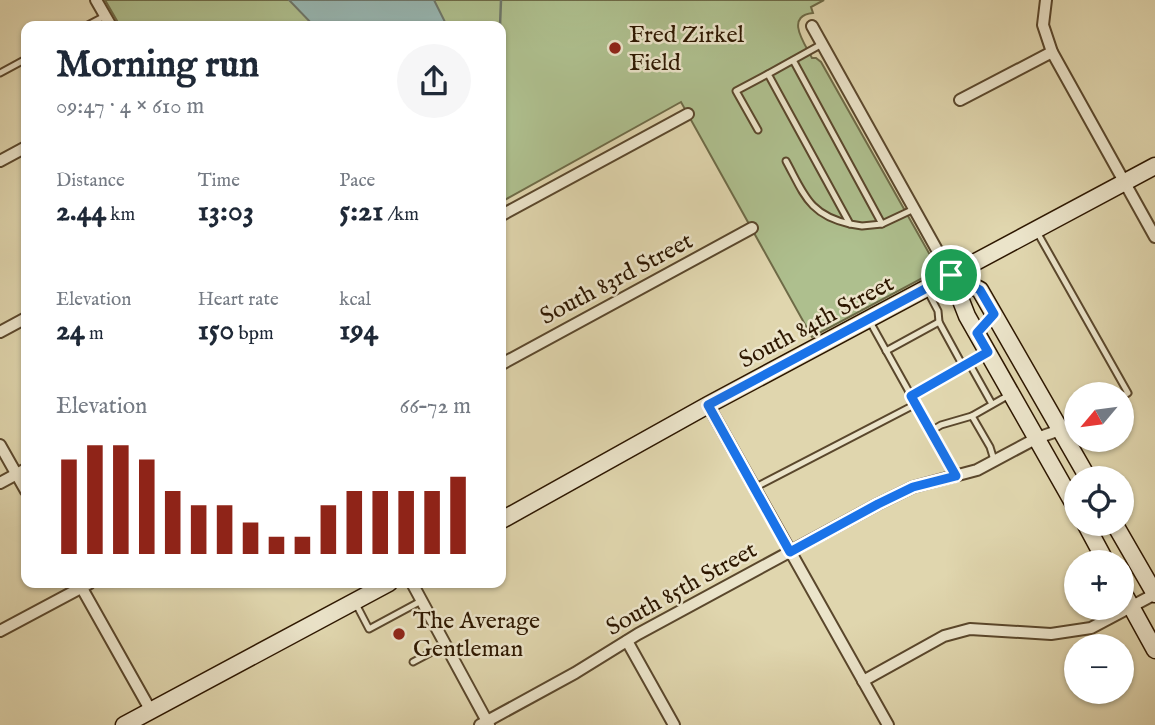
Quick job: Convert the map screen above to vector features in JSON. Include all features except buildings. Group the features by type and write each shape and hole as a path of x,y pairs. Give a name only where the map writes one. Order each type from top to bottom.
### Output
{"street":[{"path":"96,0 108,21"},
{"path":"1046,0 1043,25 1052,52 1155,236"},
{"path":"812,26 951,275 967,316 1064,486"},
{"path":"960,100 1052,52"},
{"path":"506,212 688,114"},
{"path":"0,161 21,150"},
{"name":"South 84th Street","path":"506,518 708,405 1154,167"},
{"name":"South 83rd Street","path":"506,362 752,228"},
{"path":"951,275 980,290 1081,466"},
{"path":"977,333 994,314"},
{"path":"0,332 21,321"},
{"path":"708,405 888,725"},
{"name":"South 85th Street","path":"485,724 575,674 627,641 878,504 913,487 977,470 1037,438 1060,430"},
{"path":"0,444 21,470"},
{"path":"0,483 21,472"},
{"path":"1122,536 1155,594 1134,606"},
{"path":"0,631 76,588"},
{"path":"85,588 151,711"},
{"path":"124,725 380,588"},
{"path":"414,588 485,724"},
{"path":"1134,611 1155,650"},
{"path":"863,681 944,636 970,629 1051,634 1091,628 1107,620"},
{"path":"627,641 674,725"}],"lane":[{"path":"758,130 736,91 822,44"},
{"path":"793,60 882,224"},
{"path":"0,73 21,62"},
{"path":"768,74 850,224"},
{"path":"786,161 804,195 815,209 836,221 862,226 882,224 914,209"},
{"path":"1036,230 1122,382"},
{"path":"926,288 938,311 939,321 992,404"},
{"path":"868,319 956,476"},
{"path":"886,351 939,321"},
{"path":"911,396 988,352"},
{"path":"931,431 972,415 1012,394"},
{"path":"754,488 916,404"},
{"path":"972,415 990,447 995,462"},
{"path":"1060,430 1064,428"},
{"path":"354,602 369,629 421,601"},
{"path":"413,662 445,645"}],"green space":[{"path":"105,0 824,0 811,7 813,13 800,19 799,31 812,58 821,62 935,268 932,273 812,337 681,102 506,199 506,21 117,21"}],"water":[{"path":"289,0 434,0 444,21 309,21"}],"waterway":[{"path":"500,21 501,0"}],"place":[{"name":"Fred Zirkel Field","path":"615,48"},
{"name":"The Average Gentleman","path":"399,634"}],"route":[{"path":"951,275 980,290 994,314 977,333 988,352 911,396 956,476 913,487 790,552 708,405 951,275"}]}
